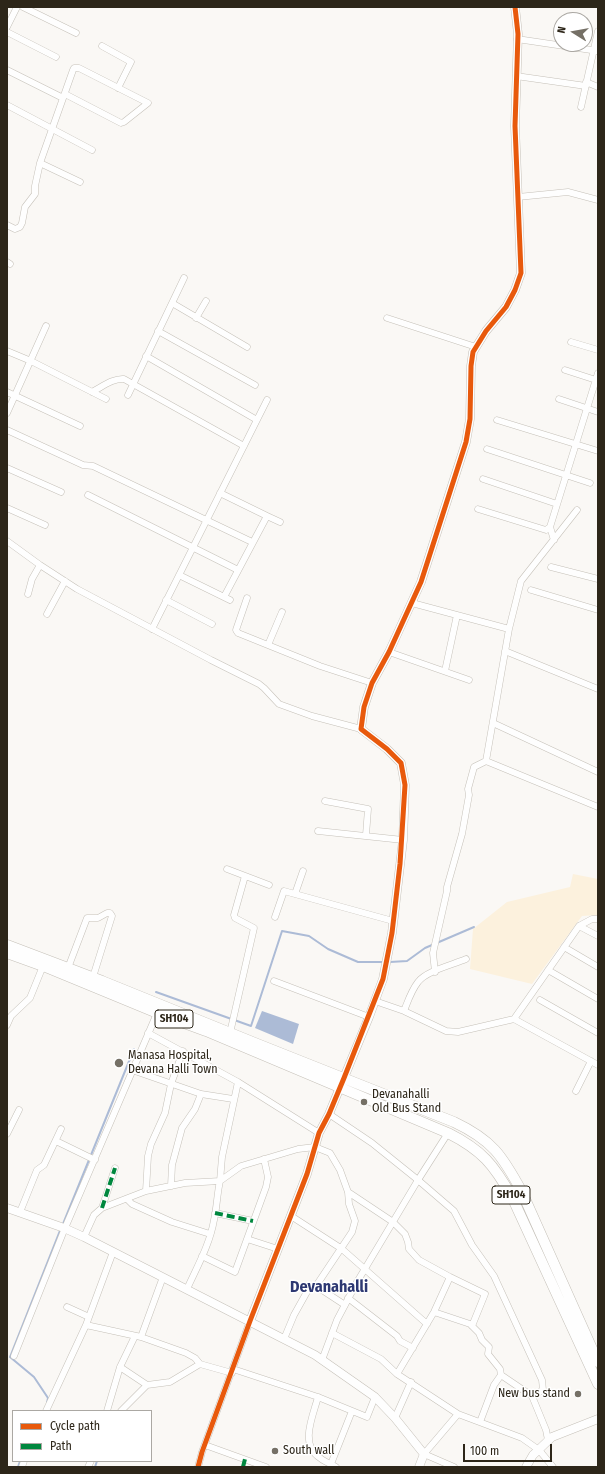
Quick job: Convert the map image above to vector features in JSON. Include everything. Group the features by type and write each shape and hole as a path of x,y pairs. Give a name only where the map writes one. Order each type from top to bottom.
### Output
{"main road":[{"name":"SH104","path":"7,945 93,977 206,1031 342,1083 454,1122 483,1138 497,1151 509,1169 528,1204 598,1362"},
{"name":"SH104","path":"7,953 159,1009 230,1033 342,1083 448,1133 464,1141 475,1149 498,1173 512,1197 530,1233 598,1384"}],"street":[{"path":"7,27 17,7"},
{"path":"23,7 76,32"},
{"path":"361,729 364,707 372,683 389,652 421,582 466,442 470,419 471,366 473,352 486,331 506,307 515,290 521,273 515,126 518,39 515,7"},
{"path":"581,107 596,50 598,31"},
{"path":"7,32 56,57"},
{"path":"518,39 596,50"},
{"path":"102,46 131,62 118,88"},
{"path":"7,70 64,96 121,123 148,103 76,67 73,70 64,96 40,163 35,186 35,194 25,207 20,228 17,229 7,225"},
{"path":"516,76 586,84 598,87"},
{"path":"7,105 92,150"},
{"path":"40,163 80,182"},
{"path":"518,197 568,192 598,200"},
{"path":"128,395 184,278"},
{"path":"196,318 206,301"},
{"path":"172,303 247,347"},
{"path":"387,318 476,347"},
{"path":"7,413 46,326"},
{"path":"158,331 255,385"},
{"path":"571,342 598,350"},
{"path":"7,351 106,399"},
{"path":"146,356 257,420"},
{"path":"565,370 596,380"},
{"path":"478,509 546,530 550,526 598,372"},
{"path":"92,392 119,379 124,379 244,446"},
{"path":"7,392 80,426"},
{"path":"558,399 598,412"},
{"path":"152,629 267,400"},
{"path":"497,420 598,451"},
{"path":"7,430 82,464 93,466 252,542"},
{"path":"487,449 590,483"},
{"path":"7,468 62,492"},
{"path":"483,479 557,504"},
{"path":"220,493 280,522"},
{"path":"88,495 238,570"},
{"path":"7,508 45,524"},
{"path":"486,761 509,629 521,581 577,510"},
{"path":"179,575 227,599 238,570 267,516"},
{"path":"550,526 554,540"},
{"path":"7,541 65,581 210,660 259,684 279,704 312,716 361,729 387,749 401,763 405,786 403,840 393,921 383,979 330,1114 319,1133 307,1174 250,1321 198,1467"},
{"path":"28,594 32,579 40,565"},
{"path":"551,566 598,579"},
{"path":"48,614 65,581"},
{"path":"531,590 598,610"},
{"path":"247,598 236,632 320,666 372,683"},
{"path":"166,600 212,624"},
{"path":"412,603 509,629"},
{"path":"268,645 282,612"},
{"path":"445,671 456,615"},
{"path":"505,651 598,688"},
{"path":"389,652 469,680"},
{"path":"493,723 598,772"},
{"path":"435,972 433,953 447,887 462,834 469,795 468,789 474,767 486,761 598,807"},
{"path":"325,801 368,809 366,836"},
{"path":"318,831 403,840"},
{"path":"227,869 269,885"},
{"path":"295,894 303,871"},
{"path":"230,1033 254,928 235,918 234,915 245,876"},
{"path":"275,917 284,891 393,921"},
{"path":"68,968 87,918 98,918 110,913 112,916 93,977"},
{"path":"375,1001 404,1011 446,1031 458,1032 514,1018 530,998 579,926 592,919 598,919"},
{"path":"579,926 598,936"},
{"path":"564,947 598,967"},
{"path":"404,1011 418,981 426,975 466,959"},
{"path":"7,1025 11,1016 30,998 42,966"},
{"path":"548,970 598,999"},
{"path":"274,981 369,1017"},
{"path":"540,1000 598,1033"},
{"path":"14,1356 63,1227 95,1160 159,1009"},
{"path":"514,1018 598,1065"},
{"path":"148,1033 238,1082 319,1133"},
{"path":"146,1191 148,1156 151,1144 165,1113 171,1084 182,1052"},
{"path":"576,1091 591,1061"},
{"path":"132,1070 201,1094 233,1099"},
{"path":"187,1289 202,1256 214,1221 222,1157 233,1099 238,1082"},
{"path":"171,1186 172,1165 182,1128 195,1109 201,1094"},
{"path":"7,1134 19,1110"},
{"path":"330,1114 372,1143 454,1211 472,1245 494,1276 542,1380 543,1390 532,1396"},
{"path":"20,1212 37,1170 44,1165 61,1129"},
{"path":"322,1360 337,1320 348,1298 418,1180 448,1133"},
{"path":"56,1141 95,1160"},
{"path":"84,1237 94,1215 102,1208 146,1191 185,1183 220,1181 241,1166 298,1149 315,1147 330,1153 340,1170 348,1192 349,1204 355,1221 352,1232 342,1249 316,1286 308,1290 294,1315 284,1339"},
{"path":"202,1256 235,1272 266,1187 268,1177 264,1159"},
{"path":"102,1208 115,1168"},
{"path":"348,1192 393,1222 405,1234 409,1249 419,1260 485,1294 472,1326"},
{"path":"127,1199 132,1204 172,1222 210,1234"},
{"path":"7,1208 63,1227 84,1237 250,1321 322,1360 375,1397 395,1418 424,1454 454,1467"},
{"path":"215,1213 253,1221"},
{"path":"291,1216 342,1249 427,1324"},
{"path":"246,1239 278,1249"},
{"path":"46,1410 86,1325 112,1252"},
{"path":"107,1410 120,1367 138,1336 164,1277"},
{"path":"397,1374 434,1312 450,1277"},
{"path":"316,1286 345,1305"},
{"path":"348,1298 397,1336 400,1341 413,1348"},
{"path":"67,1307 89,1317"},
{"path":"434,1312 470,1324 479,1333 482,1340 489,1347 488,1354 500,1369 501,1375 494,1385 480,1422"},
{"path":"86,1325 138,1336 186,1353 195,1358 200,1364 233,1371 318,1398 367,1417 375,1397"},
{"path":"332,1333 381,1359 397,1374 458,1414 522,1438 539,1450 553,1467"},
{"path":"121,1410 147,1385 170,1382 200,1364"},
{"path":"120,1367 147,1385"},
{"path":"501,1375 532,1396 546,1430 548,1440"},
{"path":"395,1418 411,1382"},
{"path":"318,1398 308,1435 311,1450 319,1458 334,1466 352,1411"},
{"path":"419,1467 424,1454 458,1414"},
{"path":"526,1467 533,1455 552,1437 598,1419"},
{"path":"205,1445 266,1467"},
{"path":"243,1467 245,1459"}],"shaded area":[{"path":"573,874 598,879 598,915 582,916 532,984 470,969 473,929 507,902 570,887"}],"water":[{"path":"262,1011 299,1024 293,1044 255,1028"}],"waterway":[{"path":"390,962 407,961 425,948 474,927"},
{"path":"156,992 251,1026 282,931 309,936 328,949 358,962 383,962"},
{"path":"63,1224 134,1049"},
{"path":"47,1403 48,1398 34,1377 10,1357 61,1228"},
{"path":"18,1467 20,1462"},
{"path":"95,1467 97,1462"}],"marked path":[{"path":"102,1208 115,1168"},
{"path":"215,1213 253,1221"},
{"path":"243,1467 245,1459"}],"cycle path":[{"path":"198,1467 202,1452 250,1321 307,1174 319,1133 329,1114 344,1078 383,979 392,933 400,864 405,785 401,763 387,749 361,729 364,707 372,683 389,652 421,582 466,442 470,419 471,366 473,352 486,331 506,307 515,290 521,273 515,126 518,34 515,7"}],"place":[{"name":"Manasa Hospital, Devana Halli Town","path":"119,1063"},
{"name":"Devanahalli Old Bus Stand","path":"364,1102"},
{"name":"New bus stand","path":"578,1394"},
{"name":"South wall","path":"275,1451"}],"district":[{"name":"Devanahalli","path":"329,1288"}]}
